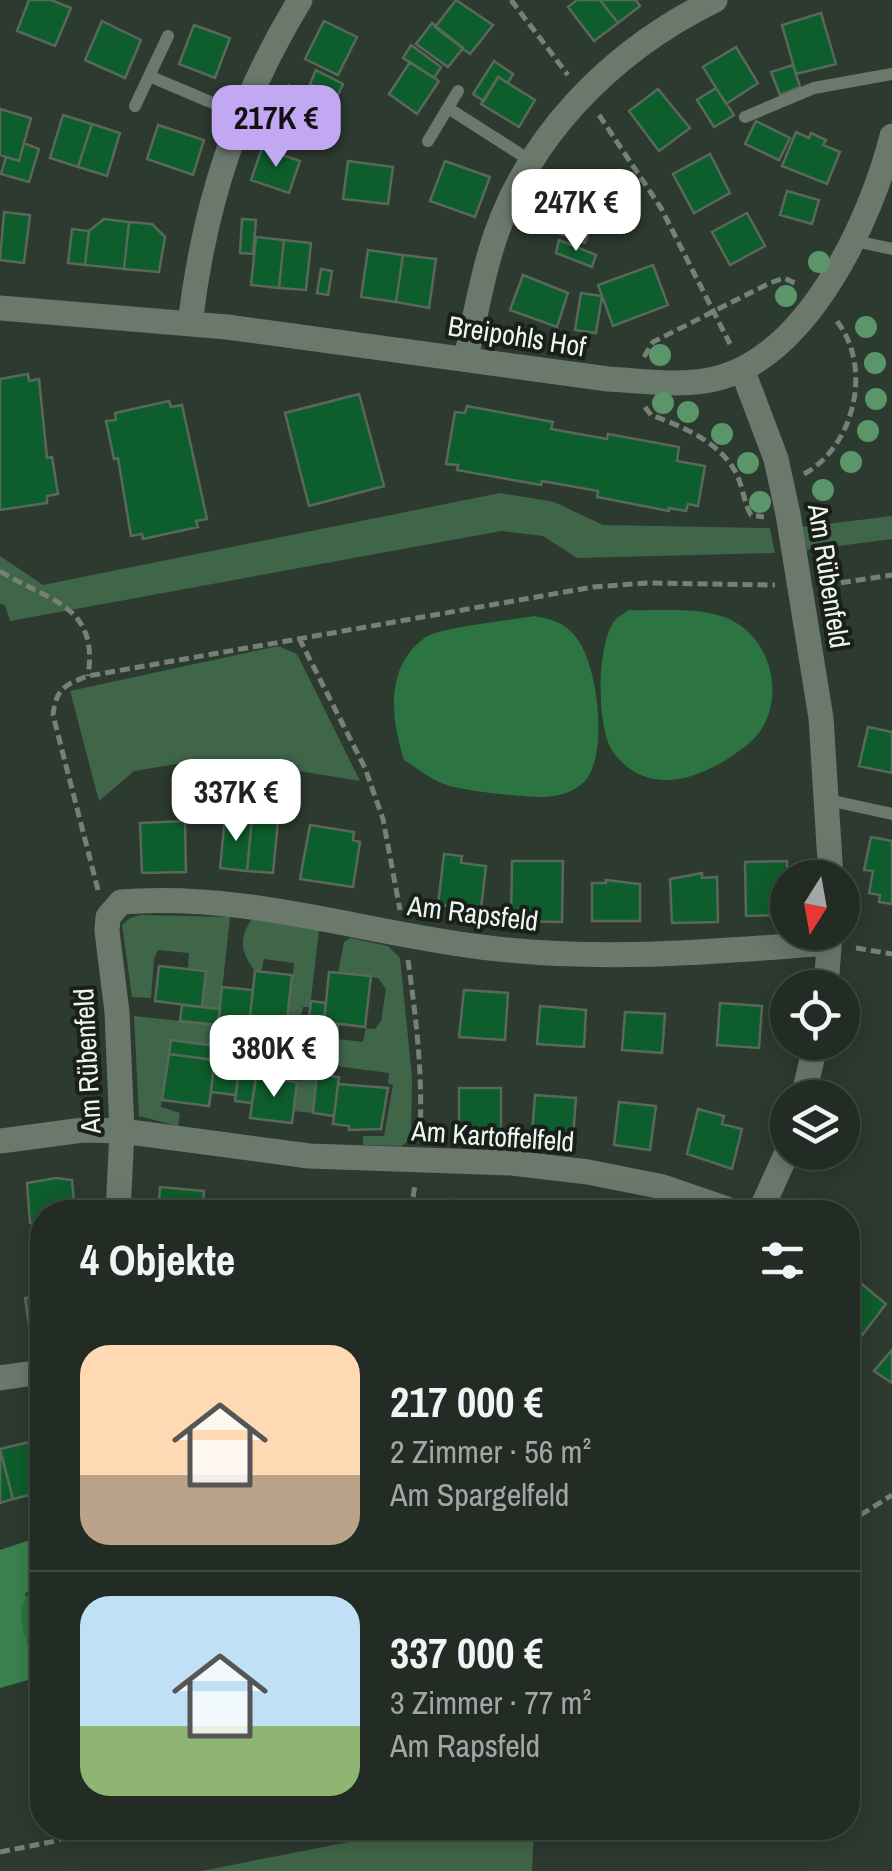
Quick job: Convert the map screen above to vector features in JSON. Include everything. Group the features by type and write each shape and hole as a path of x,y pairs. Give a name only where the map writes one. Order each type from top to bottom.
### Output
{"street":[{"path":"190,324 204,227 241,115 274,43 300,0"},
{"path":"466,358 490,250 532,161 583,95 636,47 682,16 715,0"},
{"name":"Breipohls Hof","path":"0,308 190,324 466,358 570,375 669,382 720,378 742,369 778,344 840,267 855,241 891,145"},
{"name":"Am Rübenfeld","path":"742,369 776,459 800,586 820,718 830,860"},
{"name":"Am Rapsfeld","path":"114,908 121,902 134,901 216,902 420,938 572,955 661,955 770,944"},
{"name":"Am Rübenfeld","path":"114,908 108,917 107,931 117,1012 122,1131 119,1200"},
{"name":"Am Kartoffelfeld","path":"0,1141 84,1130 122,1131 309,1156 512,1163 588,1172 663,1187 701,1200"},
{"path":"765,1200 779,1170"},
{"path":"0,1378 30,1374"}],"lane":[{"path":"135,106 168,36"},
{"path":"745,118 814,88 892,74"},
{"path":"149,76 241,115"},
{"path":"428,141 458,91"},
{"path":"448,108 532,161"},
{"path":"855,241 892,249"},
{"path":"828,800 892,814"}],"path":[{"path":"511,0 626,152 661,208 742,369"},
{"path":"0,571 74,612 90,643 88,676"},
{"path":"114,908 99,892 53,715 55,696 64,685 88,676 593,587 647,583 800,586 892,575"},
{"path":"860,946 892,954"},
{"path":"860,1515 892,1495"},
{"path":"0,1852 59,1840"}],"shaded area":[{"path":"500,493 554,502 603,525 770,528 775,553 577,558 543,536 501,531 10,621 5,605 0,604 0,556 43,585"},
{"path":"892,516 892,539 807,550 802,527"},
{"path":"629,610 710,613 739,625 754,638 765,655 772,693 761,730 747,745 697,774 661,780 628,767 613,752 603,724 602,664 609,630"},
{"path":"535,616 571,631 590,666 598,730 597,751 585,781 554,796 492,793 444,784 404,760 396,728 394,694 403,663 412,649 434,633"},
{"path":"278,646 297,654 360,781 201,760 134,771 99,801 70,691"},
{"path":"141,915 230,917 220,1009 202,1007 206,972 188,969 189,953 158,950 151,998 132,997 122,925"},
{"path":"252,919 319,930 310,1007 303,1007 297,1034 363,1042 366,1028 375,1029 381,1021 386,989 378,978 338,973 344,942 350,938 388,946 400,958 412,1077 411,1138 402,1146 363,1145 363,1136 384,1136 393,1085 388,1083 389,1073 336,1066 337,1059 319,1057 313,1113 293,1111 299,1065 258,1059 254,1054 254,1017 287,1020 294,963 264,959 261,972 255,971 243,946"},
{"path":"134,1016 218,1025 216,1046 171,1041 161,1107 180,1113 178,1126 139,1116"},
{"path":"30,1540 30,1589 25,1594 30,1611 30,1679 0,1688 0,1550"},
{"path":"29,1593 30,1647 22,1625 22,1608"},
{"path":"359,1840 533,1840 532,1871 201,1871"}],"building":[{"path":"29,0 51,0 71,8 55,46 17,31"},
{"path":"456,0 493,25 470,54 435,27"},
{"path":"577,0 600,0 618,23 594,41 568,7"},
{"path":"600,0 636,0 640,6 618,23"},
{"path":"821,13 836,64 796,74 782,25"},
{"path":"102,21 141,40 125,78 85,60"},
{"path":"324,21 357,37 338,75 305,59"},
{"path":"432,23 463,48 448,67 416,44"},
{"path":"194,25 230,38 215,78 179,64"},
{"path":"411,45 441,67 434,78 403,58"},
{"path":"736,47 758,83 726,104 703,67"},
{"path":"494,61 513,74 508,83 498,77 484,101 473,94"},
{"path":"410,62 439,81 417,114 389,94"},
{"path":"793,65 800,87 780,95 771,72"},
{"path":"316,70 343,84 337,97 310,84"},
{"path":"498,77 535,100 519,127 481,104"},
{"path":"289,85 326,104 312,133 274,115"},
{"path":"716,88 734,115 714,127 697,100"},
{"path":"658,89 690,128 659,151 629,111"},
{"path":"0,109 31,118 19,161 0,155"},
{"path":"63,115 92,124 78,167 50,158"},
{"path":"756,121 790,138 779,160 745,144"},
{"path":"92,124 120,133 107,176 78,167"},
{"path":"158,125 204,140 193,175 147,159"},
{"path":"796,132 809,138 811,133 826,140 823,145 840,152 827,184 782,166"},
{"path":"24,143 39,149 29,182 1,174 6,157 19,161"},
{"path":"262,148 300,161 289,193 251,180"},
{"path":"710,154 730,193 694,213 673,174"},
{"path":"348,161 393,167 388,204 343,199"},
{"path":"445,161 490,177 475,217 430,201"},
{"path":"551,191 598,208 585,243 538,226"},
{"path":"787,191 819,200 812,224 780,215"},
{"path":"4,212 30,215 24,263 0,260"},
{"path":"747,213 765,246 730,265 712,232"},
{"path":"104,219 129,222 124,269 85,265 89,231"},
{"path":"242,219 256,220 253,254 240,253"},
{"path":"129,222 152,224 165,237 159,272 124,269"},
{"path":"72,229 89,231 85,265 68,263"},
{"path":"256,237 284,240 279,288 251,285"},
{"path":"284,240 311,243 306,290 279,288"},
{"path":"559,240 596,255 592,267 556,253"},
{"path":"368,250 403,255 396,302 361,297"},
{"path":"403,255 436,259 429,308 396,302"},
{"path":"653,265 668,305 613,326 598,285"},
{"path":"321,269 332,271 328,295 317,293"},
{"path":"523,275 568,293 557,327 510,310"},
{"path":"581,293 602,296 596,333 575,330"},
{"path":"28,374 29,381 39,379 47,458 52,457 58,494 47,496 47,503 0,510 0,379"},
{"path":"359,394 384,486 309,506 285,413"},
{"path":"169,401 171,407 182,405 207,519 196,521 198,527 143,539 142,534 131,536 118,458 114,459 106,421 116,420 115,413"},
{"path":"467,406 553,422 551,429 679,447 677,461 705,466 698,506 688,504 686,511 669,511 597,497 598,491 457,470 458,465 446,464 455,412 465,413"},
{"path":"868,727 892,732 892,773 859,766"},
{"path":"206,763 207,780 182,781 181,764"},
{"path":"225,817 252,819 247,871 220,868"},
{"path":"252,819 278,821 273,873 247,871"},
{"path":"185,821 186,872 142,873 140,823"},
{"path":"310,825 354,832 353,840 360,842 353,887 300,879"},
{"path":"871,837 892,841 892,904 879,902 880,895 869,893 873,871 864,870"},
{"path":"444,854 462,856 461,863 486,866 481,909 438,905"},
{"path":"512,861 563,861 562,922 511,921"},
{"path":"770,861 770,915 746,916 745,862"},
{"path":"702,873 702,878 717,877 718,922 672,923 670,879"},
{"path":"606,880 640,884 640,921 592,921 592,883"},
{"path":"159,966 206,971 202,1007 155,1001"},
{"path":"255,971 292,975 287,1020 250,1016"},
{"path":"329,972 371,976 365,1027 324,1022"},
{"path":"222,987 253,990 253,1030 218,1025"},
{"path":"464,990 508,993 505,1040 459,1037"},
{"path":"311,1001 326,1003 324,1022 338,1024 337,1039 307,1035"},
{"path":"720,1003 762,1006 759,1048 717,1045"},
{"path":"182,1005 220,1009 218,1025 180,1021"},
{"path":"540,1006 586,1010 584,1047 537,1044"},
{"path":"625,1012 665,1014 662,1053 622,1050"},
{"path":"218,1025 244,1028 236,1095 211,1092"},
{"path":"171,1040 216,1046 214,1060 169,1054"},
{"path":"169,1054 215,1060 209,1106 162,1100"},
{"path":"240,1062 258,1064 252,1103 235,1101"},
{"path":"317,1074 339,1077 334,1116 313,1113"},
{"path":"256,1077 297,1082 292,1123 250,1118"},
{"path":"338,1084 388,1088 381,1129 349,1130 349,1126 333,1124"},
{"path":"459,1088 501,1088 501,1130 459,1130"},
{"path":"535,1095 576,1098 573,1137 532,1134"},
{"path":"619,1102 656,1106 650,1150 614,1145"},
{"path":"698,1109 724,1116 722,1124 742,1129 732,1169 687,1154"},
{"path":"56,1178 72,1180 74,1200 30,1200 30,1223 27,1183"},
{"path":"160,1187 204,1191 203,1200 159,1200"},
{"path":"860,1282 886,1304 860,1338"},
{"path":"25,1298 30,1298 30,1332"},
{"path":"892,1350 892,1383 874,1371"},
{"path":"29,1442 30,1495 13,1499 0,1449"},
{"path":"0,1450 13,1499 0,1503"}]}
